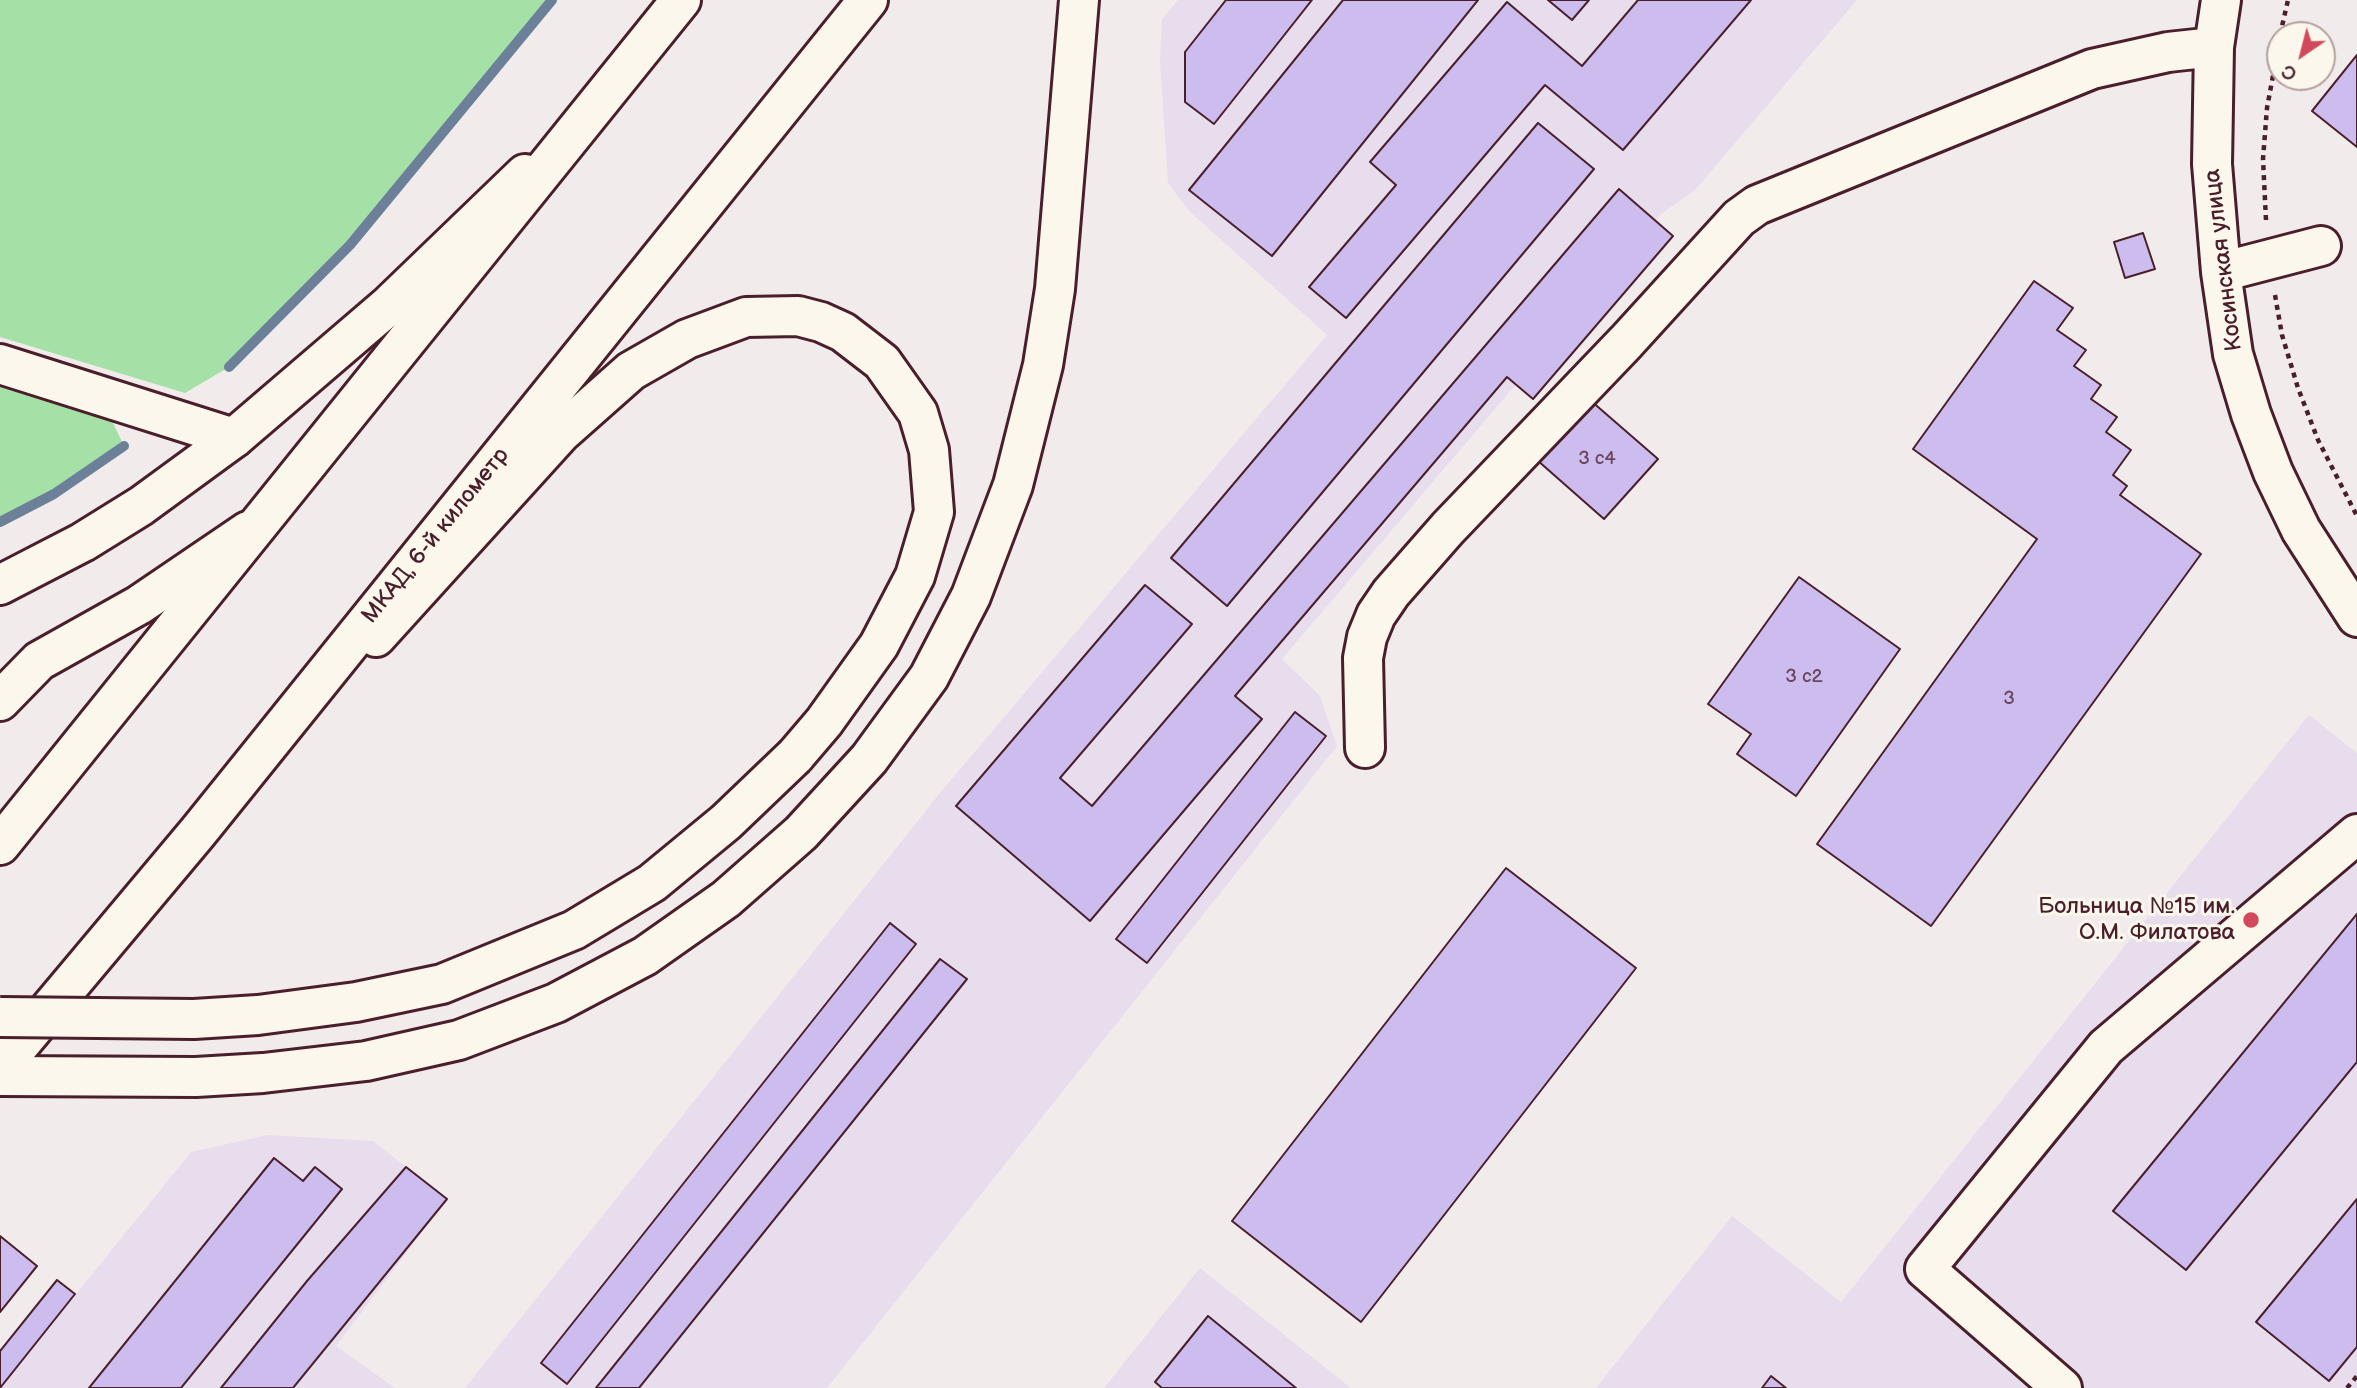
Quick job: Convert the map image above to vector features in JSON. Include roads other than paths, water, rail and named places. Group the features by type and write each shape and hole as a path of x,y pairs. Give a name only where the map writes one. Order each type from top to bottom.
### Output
{"main road":[{"path":"0,845 681,0"},
{"name":"МКАД, 6-й километр","path":"0,1068 198,832 868,0"},
{"path":"0,1076 196,1077 263,1073 366,1061 459,1040 556,1003 602,982 686,930 765,866 840,794 877,750 929,677 971,596 1013,485 1041,378 1055,289 1079,0"},
{"name":"Косинская улица","path":"2221,0 2214,47 2212,164 2221,272 2233,354 2251,414 2273,472 2301,530 2357,617"},
{"path":"1365,748 1365,647 1376,615 1391,593 1432,545 1626,342 1739,218 1757,205 2092,69 2168,52 2214,47"},
{"path":"0,585 83,542 129,513 234,438 388,306 601,99"},
{"path":"2221,272 2321,246"},
{"path":"0,1017 169,1019 258,1015 356,1003 442,984 574,930 652,883 726,822 795,756 851,685 899,609 927,542 934,512 934,484 929,450 918,413 882,362 844,332 798,316 746,317 687,340 631,371 561,433 198,832"},
{"path":"0,363 234,438"},
{"path":"0,701 39,661 139,605 258,524"},
{"path":"2062,1388 1925,1269 2106,1047 2357,834"}],"waterway":[{"path":"229,367 350,245 552,0"},
{"path":"0,522 54,494 124,446"}],"place":[{"name":"Больница №15 им. О.М. Филатова","path":"2251,920"}]}
